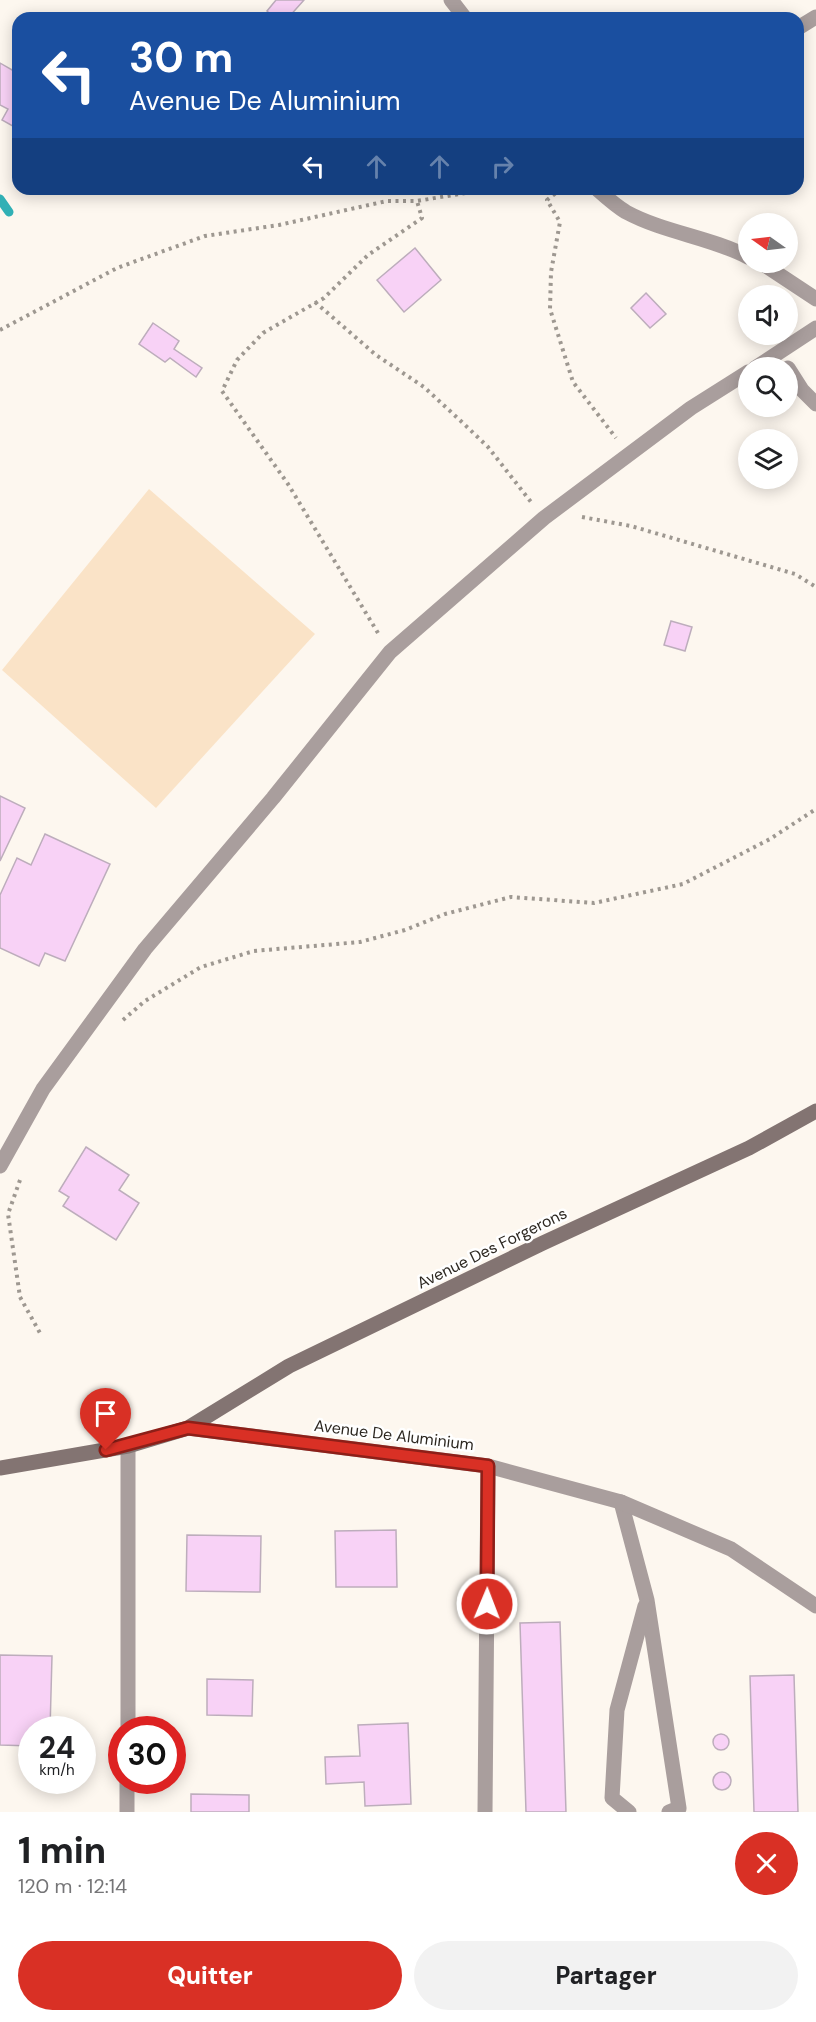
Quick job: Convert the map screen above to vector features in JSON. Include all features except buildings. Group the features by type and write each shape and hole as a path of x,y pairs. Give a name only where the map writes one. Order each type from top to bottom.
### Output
{"street":[{"path":"451,0 460,12"},
{"path":"604,195 625,212 738,252"},
{"path":"777,273 816,299"},
{"path":"772,357 816,328"},
{"path":"778,353 780,357"},
{"path":"0,1166 43,1089 145,949 273,798 390,652 544,519 628,453 691,408 738,378"},
{"path":"798,384 816,404"},
{"name":"Avenue Des Forgerons","path":"0,1468 128,1446 188,1428 289,1366 543,1243 749,1148 816,1111"},
{"name":"Avenue De Aluminium","path":"188,1428 488,1466 621,1502 731,1549 816,1606"},
{"path":"128,1446 128,1716"},
{"path":"485,1812 488,1466"},
{"path":"621,1502 647,1600 679,1808 669,1812"},
{"path":"629,1812 612,1798 617,1710 647,1600"},
{"path":"127,1794 127,1812"}],"path":[{"path":"0,330 117,268 206,236 279,225 387,201 417,201 453,195"},
{"path":"553,195 547,200 560,222 551,272 550,309 573,382 628,453"},
{"path":"390,652 288,484 222,391 237,360 263,333 324,298 368,255 422,218 417,201"},
{"path":"315,303 376,354 424,387 464,424 488,447 544,519 578,516 631,526 795,574 816,587"},
{"path":"119,1023 145,1001 201,967 254,951 360,942 405,930 445,914 511,897 594,903 683,884 770,839 816,809"},
{"path":"21,1174 8,1214 20,1297 40,1333"}],"shaded area":[{"path":"149,489 315,634 156,808 2,670"}],"waterway":[{"path":"0,199 9,212"}],"route":[{"path":"106,1450 128,1446 188,1428 488,1466 487,1604"}]}
